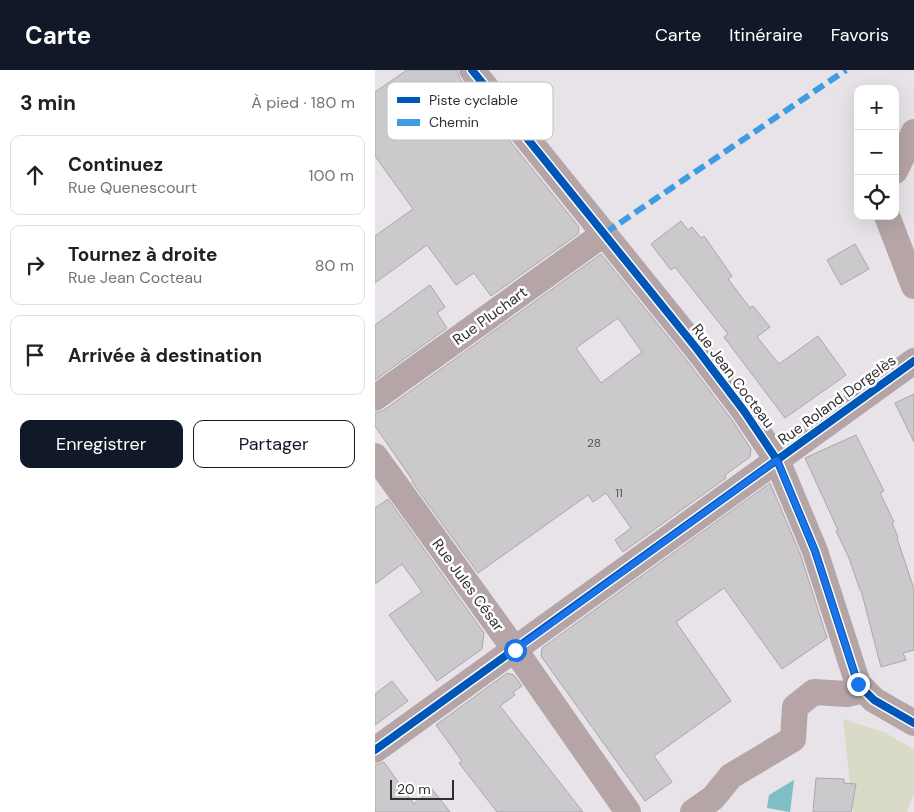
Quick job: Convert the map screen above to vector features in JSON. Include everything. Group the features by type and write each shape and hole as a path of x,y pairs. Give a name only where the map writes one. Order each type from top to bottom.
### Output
{"street":[{"name":"Rue Jean Cocteau","path":"472,70 482,82"},
{"path":"899,162 914,132"},
{"name":"Rue Jean Cocteau","path":"529,140 697,349 744,411 777,460 815,551 858,684 874,700 914,723"},
{"path":"889,220 914,286"},
{"name":"Rue Pluchart","path":"375,398 605,233"},
{"name":"Rue Roland Dorgelès","path":"375,750 914,361"},
{"name":"Rue Jules César","path":"375,456 515,650 628,812"},
{"path":"693,812 713,798 731,776 793,739 795,707 814,692 847,694 864,690"}],"green space":[{"path":"843,719 886,733 914,750 914,793 907,812 853,812"}],"water":[{"path":"794,780 790,812 767,808 769,795"}],"building":[{"path":"407,70 457,70 462,82 390,82"},
{"path":"387,84 387,140 509,140 579,227 578,234 491,296 474,273 456,285 427,245 375,283 375,236 413,209 375,156 375,92"},
{"path":"681,221 688,230 692,227 701,238 704,236 732,276 728,279 750,308 753,306 770,327 757,337 779,364 818,336 846,375 785,418 724,337 728,334 675,267 671,270 651,244"},
{"path":"855,244 869,269 841,285 827,260"},
{"path":"601,254 685,358 732,420 751,449 750,457 725,475 726,478 623,552 615,540 631,528 606,493 593,502 588,495 478,573 412,482 375,426 375,413 384,410","holes":["618,318 642,352 601,383 576,348"]},
{"path":"430,285 445,307 437,313 447,328 375,380 375,325"},
{"path":"914,394 914,442 895,403"},
{"path":"856,435 884,491 880,493 894,522 892,523 914,589 914,650 903,653 906,660 881,667 861,590 836,531 838,530 805,458"},
{"path":"770,483 801,556 827,638 782,669 724,588 676,622 731,701 654,756 672,782 645,801 541,656 542,648"},
{"path":"388,499 484,633 482,649 437,681 389,615 422,592 402,564 375,584 375,508"},
{"path":"507,673 514,675 522,686 513,692 515,695 500,706 583,812 497,812 459,763 462,761 436,725"},
{"path":"392,681 408,701 375,725 375,694"},
{"path":"384,762 414,804 432,789 450,812 375,812 375,765"},
{"path":"816,778 844,779 844,783 856,784 851,812 813,812"}],"marked path":[{"path":"605,233 846,70"}],"cycle path":[{"path":"472,70 482,82"},
{"path":"528,140 697,349 744,411 777,460 815,551 858,684 874,700 914,723"},
{"path":"375,750 914,361"}],"route":[{"path":"515,650 777,460 815,551 858,684"}]}
